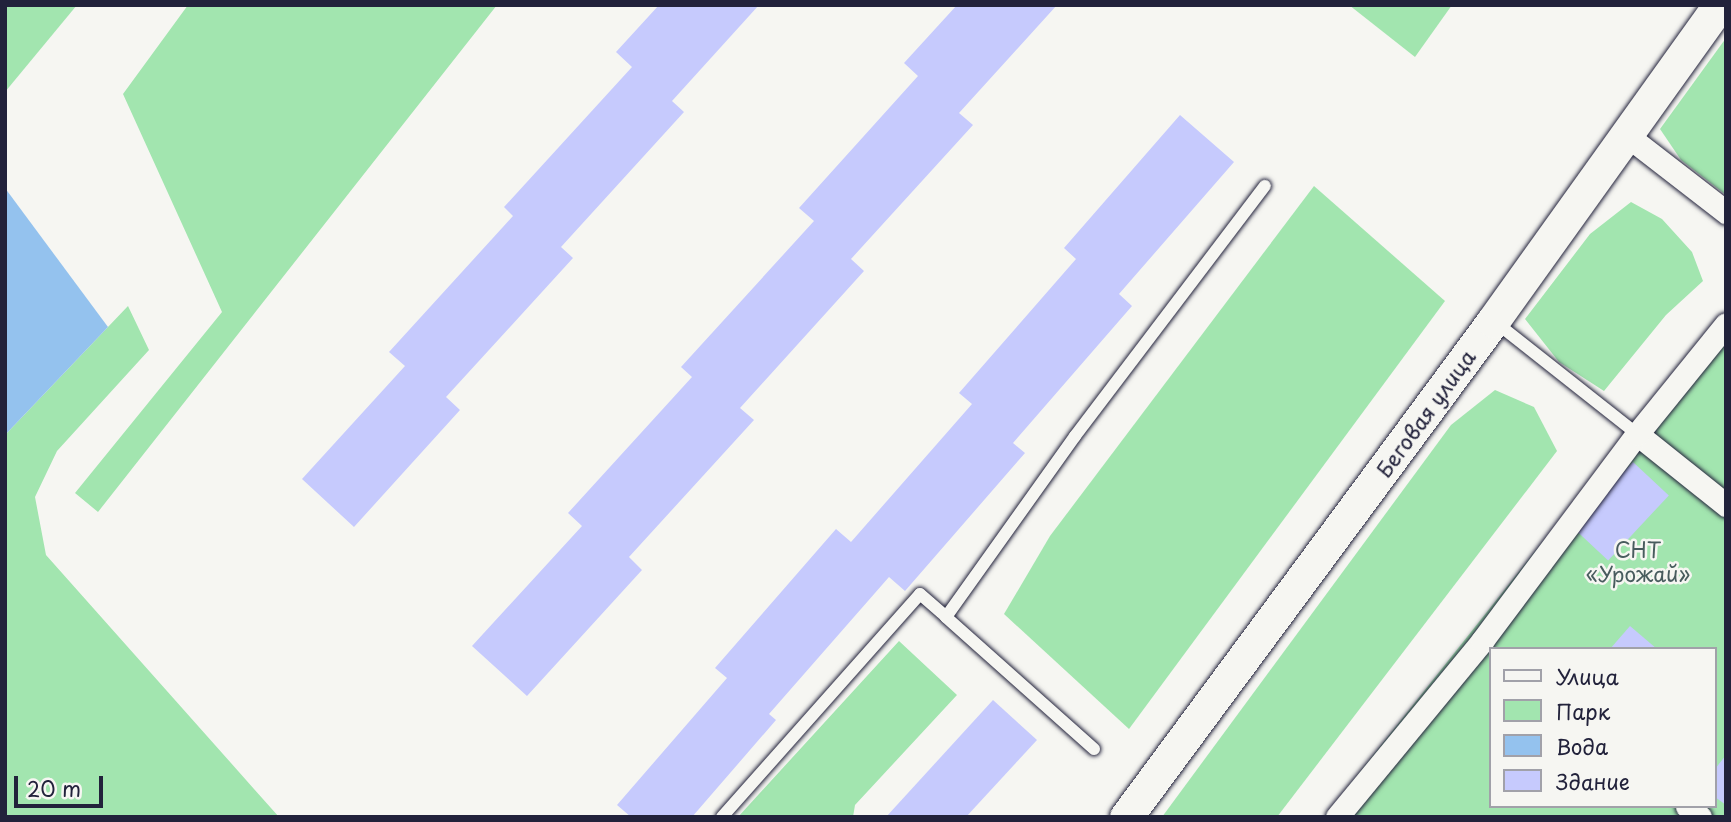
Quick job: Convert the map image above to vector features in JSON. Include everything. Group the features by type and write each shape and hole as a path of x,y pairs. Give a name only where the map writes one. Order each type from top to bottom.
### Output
{"street":[{"name":"Беговая улица","path":"1126,817 1493,321 1719,5"},
{"path":"1625,134 1726,212"},
{"path":"1337,817 1487,645 1637,434 1726,324"},
{"path":"1637,434 1726,505"}],"lane":[{"path":"946,617 1075,436 1265,186"},
{"path":"1493,321 1637,434"},
{"path":"722,817 920,594 1094,749"}],"green space":[{"path":"5,5 77,5 5,92"},
{"path":"188,5 497,5 98,512 75,493 222,312 123,94"},
{"path":"1349,5 1452,5 1415,57"},
{"path":"1726,38 1726,195 1681,160 1660,129"},
{"path":"1314,186 1445,301 1129,729 1004,614 1050,536"},
{"path":"1631,202 1662,219 1692,252 1703,281 1666,315 1604,391 1559,362 1525,319 1590,234"},
{"path":"128,306 149,350 57,451 35,497 46,555 279,817 5,817 5,435"},
{"name":"СНТ «Урожай»","path":"1726,311 1726,817 1324,817"},
{"path":"1495,390 1534,407 1557,451 1277,817 1162,817 1451,425"},
{"path":"899,641 957,695 855,805 853,817 738,817"}],"water":[{"path":"5,188 108,327 5,435"}],"building":[{"path":"659,5 759,5 672,101 684,112 561,247 573,258 446,397 460,410 354,527 302,479 405,366 389,352 513,216 504,207 632,67 616,52"},
{"path":"957,5 1057,5 959,113 973,125 851,259 864,271 740,408 754,420 629,557 642,570 527,696 472,646 582,526 568,513 692,377 681,367 814,221 799,208 918,76 904,63"},
{"path":"1180,115 1234,162 1119,294 1132,306 1013,443 1025,453 905,591 889,577 769,714 776,720 692,817 631,817 617,805 727,678 715,668 836,529 851,542 972,404 959,393 1076,259 1064,248"},
{"path":"1633,462 1669,495 1608,561 1572,527"},
{"path":"1630,626 1655,647 1612,647"},
{"path":"993,700 1037,740 966,817 886,817"},
{"path":"1726,755 1726,805 1717,798 1717,766"}]}
